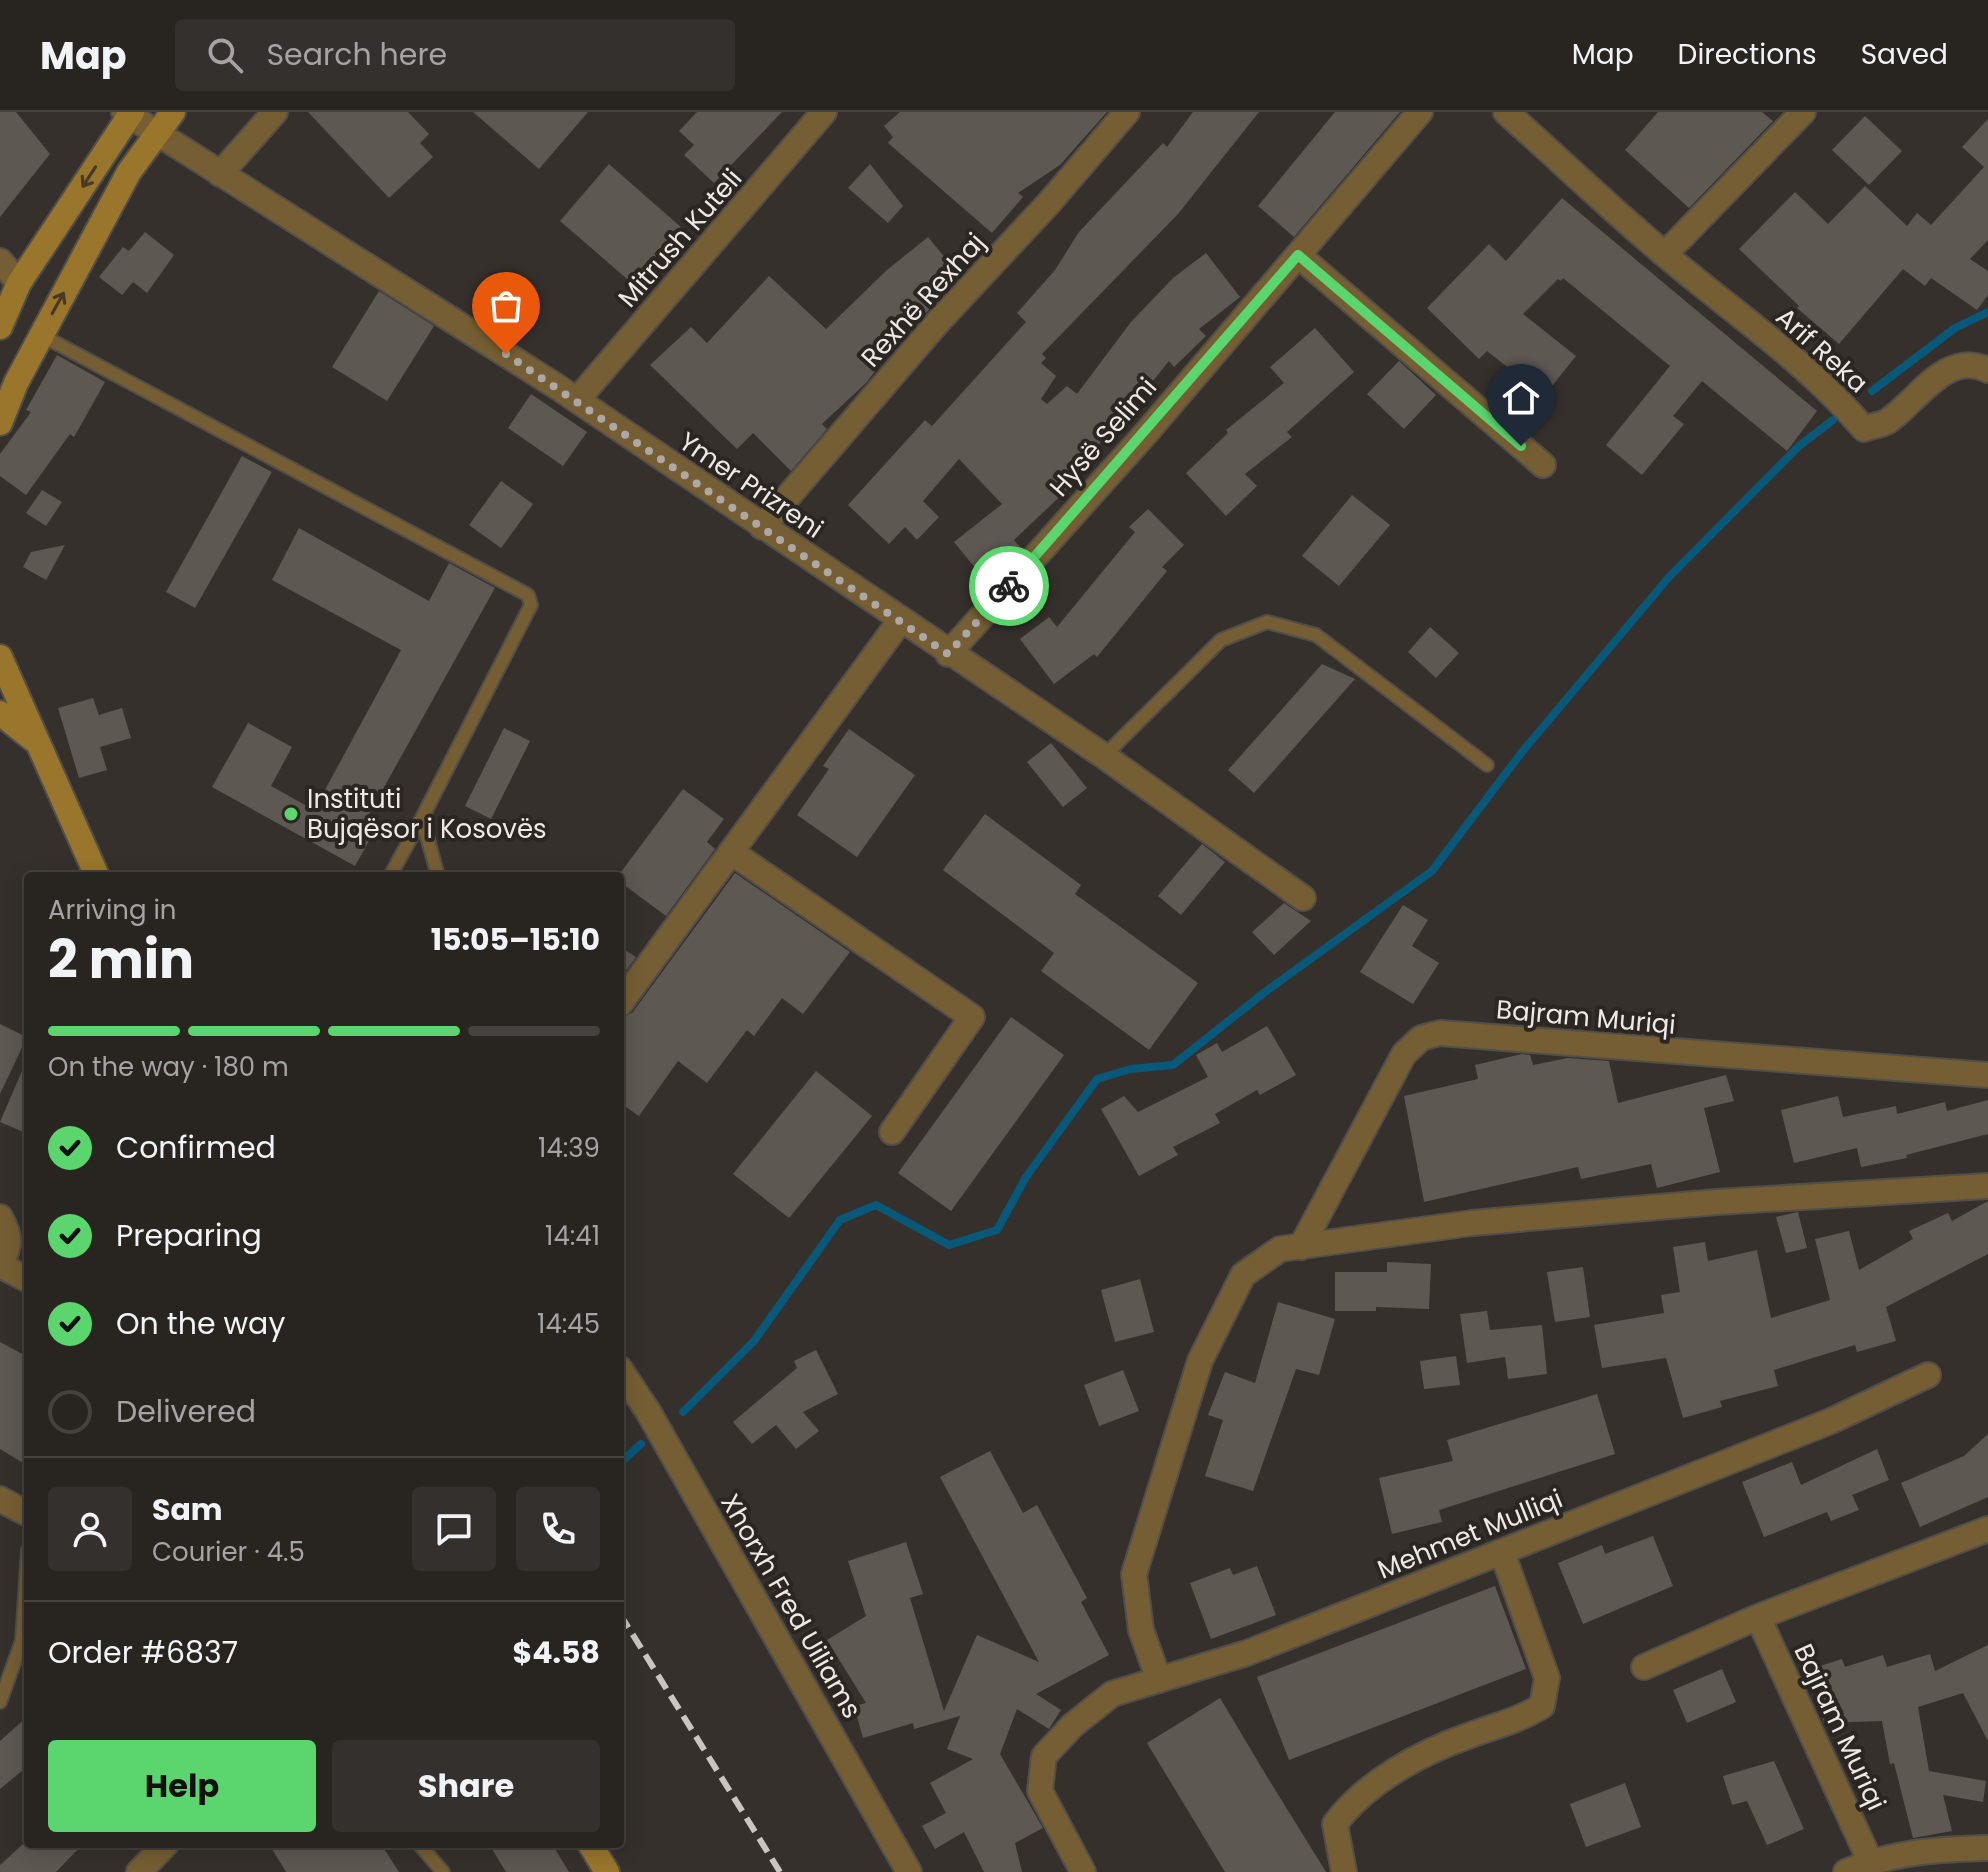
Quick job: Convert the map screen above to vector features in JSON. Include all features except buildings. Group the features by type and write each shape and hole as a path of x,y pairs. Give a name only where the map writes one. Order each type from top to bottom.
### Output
{"main road":[{"path":"0,423 41,335 129,172 173,112"},
{"path":"0,327 19,283 128,114"},
{"path":"0,657 95,872"},
{"path":"0,713 36,741"},
{"path":"592,1848 607,1872"}],"street":[{"path":"220,174 275,112"},
{"name":"Mitrush Kuteli","path":"577,400 824,112"},
{"name":"Rexhë Rexhaj","path":"762,527 938,322 1049,203 1127,112"},
{"name":"Hysë Selimi","path":"948,654 1420,112"},
{"path":"1506,112 1665,254 1803,112"},
{"name":"Ymer Prizreni","path":"128,114 577,400 948,654 1104,756 1303,898"},
{"name":"Arif Reka","path":"1665,254 1837,396 1864,429 1887,421 1924,386 1950,370 1980,366 1988,370"},
{"path":"1298,255 1543,465"},
{"path":"0,261 19,283"},
{"path":"624,999 900,621"},
{"path":"731,852 972,1017 892,1132"},
{"name":"Bajram Muriqi","path":"1301,1247 1404,1054 1421,1038 1440,1033 1988,1075"},
{"path":"1159,1680 1141,1630 1134,1574 1200,1361 1243,1275 1280,1249 1488,1221 1717,1202 1988,1186"},
{"path":"0,1217 9,1233 9,1252 0,1265 24,1278"},
{"name":"Xhorxh Fred Uiliams","path":"624,1375 649,1413 909,1872"},
{"name":"Mehmet Mulliqi","path":"1083,1872 1040,1791 1044,1756 1073,1725 1112,1694 1247,1653 1831,1421 1928,1375"},
{"path":"0,1499 24,1512"},
{"path":"1644,1667 1758,1617 1988,1529"},
{"path":"1344,1872 1335,1824 1348,1806 1425,1753 1519,1720 1542,1706 1547,1678 1502,1552"},
{"name":"Bajram Muriqi","path":"1758,1617 1870,1861"},
{"path":"139,1872 162,1848"},
{"path":"1846,1872 1870,1861 1947,1849 1988,1848"}],"lane":[{"path":"41,335 528,595 531,605 392,872"},
{"path":"1104,756 1221,640 1267,622 1316,635 1487,765"},
{"path":"422,818 437,872"},
{"path":"0,1702 22,1641 24,1611"},
{"path":"422,1848 443,1872"}],"waterway":[{"path":"1872,391 1955,328 1988,312"},
{"path":"683,1412 754,1341 840,1220 876,1205 949,1245 997,1230 1026,1177 1097,1079 1131,1069 1173,1065 1265,992 1432,871 1522,752 1669,577 1799,446 1833,420"},
{"path":"624,1459 641,1444"}],"railway":[{"path":"624,1620 780,1872"}],"way so far":[{"path":"506,354 948,654 1009,586"}],"place":[{"name":"Instituti Bujqësor i Kosovës","path":"291,814"}],"route":[{"path":"1009,586 1147,432 1298,255 1521,446"}]}
